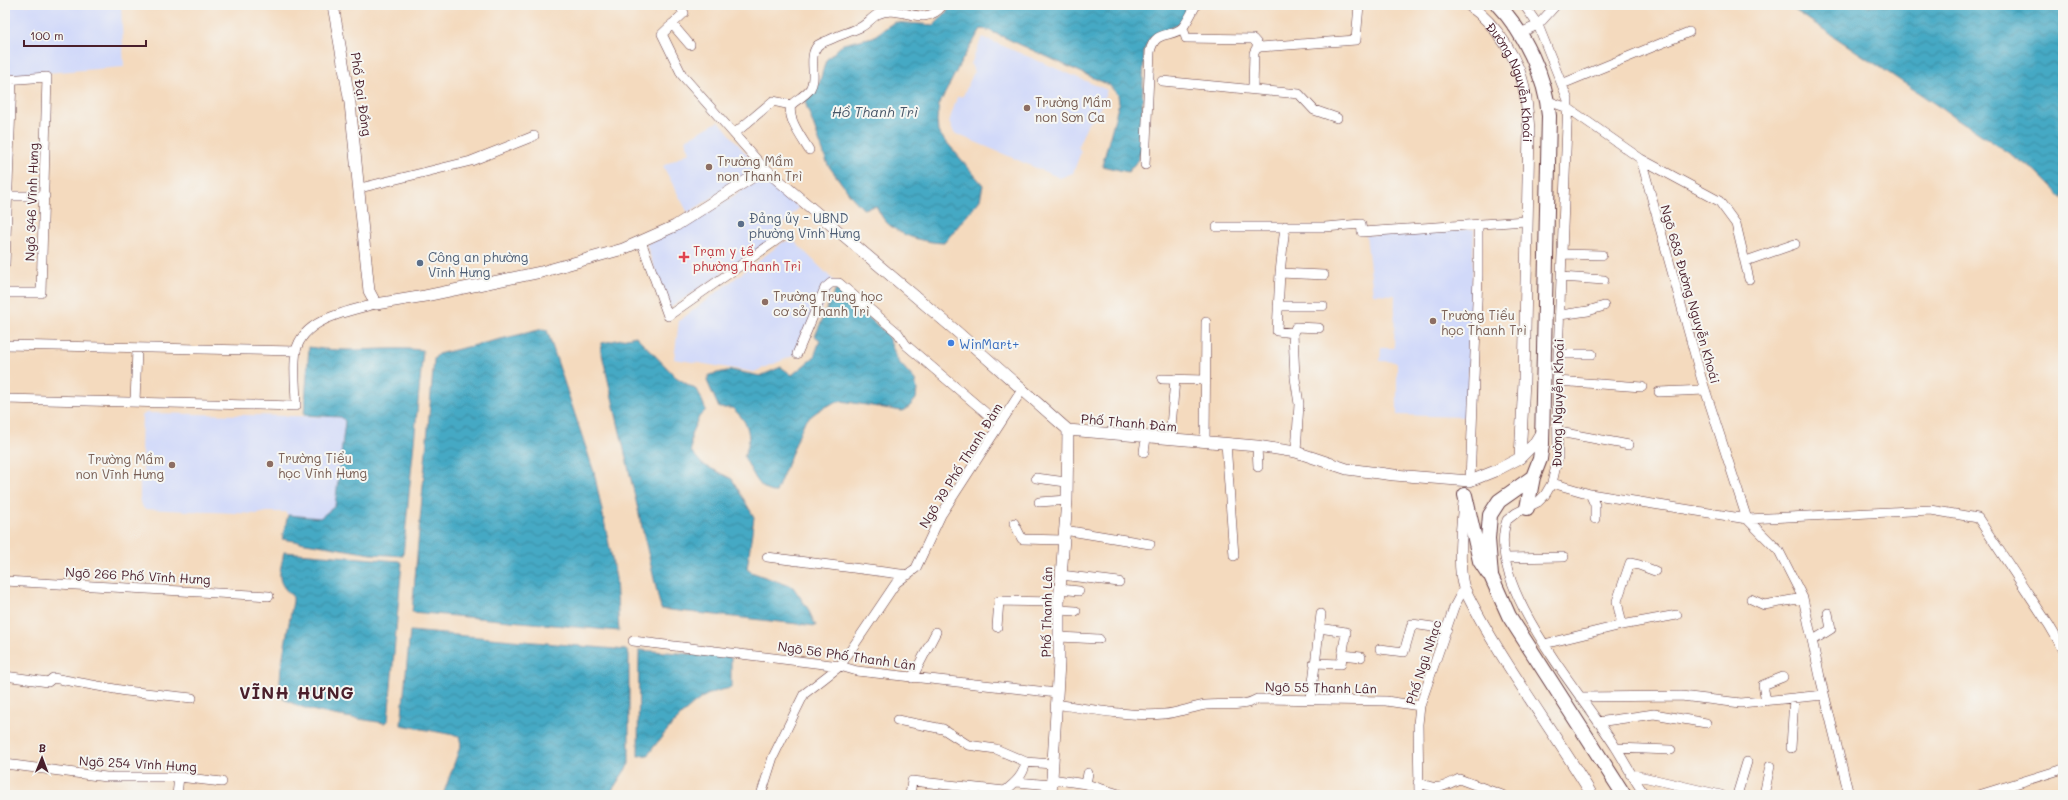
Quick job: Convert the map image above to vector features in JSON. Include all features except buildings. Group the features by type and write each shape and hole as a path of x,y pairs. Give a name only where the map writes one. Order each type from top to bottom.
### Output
{"main road":[{"name":"Đường Nguyễn Khoái","path":"1498,5 1520,33 1538,72 1548,101 1542,431 1540,459 1533,477 1499,501 1490,515 1488,539 1491,576 1509,616 1624,795"},
{"path":"1527,508 1533,477"},
{"path":"1465,495 1480,561 1491,576"}],"street":[{"name":"Phố Đại Đồng","path":"332,5 346,74 360,188 369,291 376,304"},
{"path":"734,134 773,101 791,105 805,95 810,89 812,83 814,52 819,44 862,27 876,15 883,12 899,12 919,18 937,11 943,5"},
{"path":"1145,165 1150,52 1152,43 1156,38 1183,28 1196,5"},
{"path":"1253,88 1254,53 1256,49 1260,47 1356,40 1359,5"},
{"name":"Đường Nguyễn Khoái","path":"1469,5 1484,17 1497,33 1516,64 1525,92 1529,130 1524,381 1520,458"},
{"name":"Đường Nguyễn Khoái","path":"1524,5 1538,25 1568,100 1557,381 1558,457 1552,483 1545,495 1507,520 1505,525 1505,558 1514,590 1544,644 1616,748 1630,774 1645,795"},
{"path":"1520,33 1538,25 1556,5"},
{"path":"5,399 296,406 296,351 302,338 314,326 337,315 376,304 425,296 541,272 589,260 641,241 675,226 765,169 682,74 662,34 672,24 681,9"},
{"path":"672,24 690,45"},
{"path":"1183,28 1186,38 1254,39 1260,47"},
{"path":"1562,84 1688,32"},
{"name":"Ngõ 346 Vĩnh Hưng","path":"5,292 41,293 48,77 8,80"},
{"path":"5,264 8,80"},
{"path":"1162,81 1253,88 1269,92 1299,94 1314,110 1337,118"},
{"path":"1548,101 1568,108 1641,160 1719,201 1736,224 1746,261 1749,279"},
{"path":"791,105 790,115 809,150"},
{"path":"360,188 471,161 534,136"},
{"name":"Ngõ 683 Đường Nguyễn Khoái","path":"1641,160 1705,390 1747,519"},
{"name":"Phố Thanh Đàm","path":"765,169 955,330 1068,430 1146,438 1257,446 1296,452 1347,469 1394,475 1470,481 1495,471 1520,458 1534,444 1542,431"},
{"path":"6,196 45,196"},
{"path":"1217,227 1325,227 1361,224 1362,232 1526,221"},
{"path":"1478,224 1478,276 1470,481 1466,486 1465,495 1461,549 1461,578 1464,588 1496,648 1567,753 1592,795"},
{"path":"1285,226 1280,274 1277,331 1293,333"},
{"path":"641,241 668,316 781,237"},
{"path":"1746,261 1795,244"},
{"path":"1562,254 1602,255"},
{"path":"1280,274 1324,275"},
{"path":"1561,276 1604,280"},
{"path":"797,354 825,288 831,283 839,283 898,333 906,345 999,424"},
{"path":"1278,306 1323,306"},
{"path":"1560,315 1588,311 1604,306"},
{"path":"1205,442 1206,322"},
{"path":"1296,452 1299,404 1295,378 1293,333 1296,327 1319,328"},
{"path":"5,345 296,351"},
{"path":"135,402 137,348"},
{"path":"1558,354 1592,354"},
{"path":"1162,379 1206,380"},
{"path":"1170,439 1175,379"},
{"path":"1557,381 1642,387"},
{"name":"Ngõ 79 Phố Thanh Đàm","path":"760,795 773,757 804,694 840,666 896,582 916,568 941,515 1022,390"},
{"path":"1659,392 1705,390"},
{"name":"Phố Thanh Lân","path":"1051,786 1057,699 1059,606 1067,500 1066,482 1068,430"},
{"path":"1558,432 1629,445"},
{"path":"1144,452 1146,438"},
{"path":"1226,443 1234,556"},
{"path":"1257,446 1258,467"},
{"path":"1036,478 1066,482"},
{"path":"1552,483 1590,494 1747,519 1931,510 1978,518 2049,625 2063,649"},
{"path":"1590,494 1595,505 1595,519"},
{"path":"1039,502 1067,500"},
{"path":"1747,519 1780,551 1803,598 1824,696 1849,795"},
{"path":"1014,523 1022,539 1064,535 1150,544"},
{"path":"767,557 908,575"},
{"path":"1505,558 1564,557"},
{"path":"1622,625 1618,601 1630,563 1655,571"},
{"path":"1061,575 1120,582"},
{"name":"Ngõ 266 Phố Vĩnh Hưng","path":"5,580 269,596"},
{"name":"Phố Ngũ Nhạc","path":"1419,795 1420,706 1447,629 1464,588"},
{"path":"1060,589 1079,591"},
{"path":"1751,599 1764,605 1803,598"},
{"path":"997,627 999,601 1059,606 1076,611"},
{"path":"1812,641 1831,629 1828,613"},
{"path":"1311,699 1314,663 1321,614"},
{"path":"1544,644 1622,625 1677,615"},
{"path":"1380,649 1404,652 1412,624 1447,629"},
{"path":"1314,663 1341,664 1343,655 1346,632 1319,628"},
{"path":"912,678 936,632"},
{"path":"1059,637 1099,639"},
{"name":"Ngõ 56 Phố Thanh Lân","path":"633,641 840,666 857,671 1057,699"},
{"path":"1343,655 1361,657"},
{"path":"5,676 48,682 53,678 126,691 192,698"},
{"path":"1766,701 1763,684 1783,678"},
{"path":"1580,697 1681,696 1726,702 1766,701 1824,696"},
{"path":"1790,748 1794,698"},
{"name":"Ngõ 55 Thanh Lân","path":"1057,699 1111,712 1162,714 1205,705 1251,703 1258,699 1386,701 1420,706"},
{"path":"1598,722 1654,714 1706,723"},
{"path":"897,720 943,729 968,745 996,749 1026,762 1052,764"},
{"path":"1616,748 1671,750"},
{"path":"910,795 912,781 1005,792 1017,782 1023,773 1026,762"},
{"path":"1737,795 1747,762"},
{"name":"Ngõ 254 Vĩnh Hưng","path":"5,764 106,777 179,778 222,782"},
{"path":"1764,795 1770,766"},
{"path":"1979,795 2063,769"},
{"path":"1086,784 1088,773"},
{"path":"1630,774 1721,795"},
{"path":"177,795 179,778"},
{"path":"1418,782 1433,788 1446,785 1459,779 1502,795"},
{"path":"1017,782 1051,786 1086,784 1122,795"}],"shaded area":[{"path":"5,5 121,5 124,67 5,76"},
{"name":"Trường Mầm non Sơn Ca","path":"982,37 1107,90 1096,118 1088,123 1078,146 1081,152 1073,173 1060,178 954,133 949,122 957,97 963,96 974,72 971,64"},
{"name":"Trường Mầm non Thanh Trì","path":"719,121 752,161 752,172 688,213 663,166 690,152 685,140"},
{"path":"765,176 799,208 780,227 784,232 668,309 646,244 696,220"},
{"name":"Trường Tiểu học Thanh Trì","path":"1474,229 1467,417 1397,415 1397,362 1380,361 1381,348 1394,348 1395,295 1373,294 1366,235"},
{"name":"Trường Trung học cơ sở Thanh Trì","path":"783,242 795,242 835,282 800,353 754,372 674,359 679,321"},
{"name":"Trường Tiểu học Vĩnh Hưng","path":"146,413 341,417 345,421 335,506 320,518 288,515 285,512 266,512 258,514 144,509 140,502 140,481 143,478 143,453 141,450 142,416"}],"water":[{"name":"Hồ Thanh Trì","path":"953,5 1193,5 1182,22 1149,39 1144,51 1141,150 1138,160 1128,172 1102,166 1119,103 1118,95 1109,85 988,30 981,29 961,62 939,105 937,120 938,132 983,185 980,200 944,243 921,240 906,235 886,222 876,206 863,209 851,196 828,165 805,102 819,84 826,60 843,44 873,37 894,22 934,25"},
{"path":"1787,5 2063,5 2063,199 2034,170"},
{"path":"836,288 887,334 898,361 915,380 917,389 916,399 909,407 902,411 842,401 821,409 804,423 776,492 770,491 765,489 757,480 744,457 749,436 746,424 738,413 732,408 719,408 707,381 709,375 731,370 760,376 781,367 792,375 814,357 820,340 815,336"},
{"path":"543,329 547,330 594,472 616,578 619,631 412,612 434,359 438,354"},
{"path":"636,336 676,377 698,391 706,410 699,417 691,434 691,451 702,464 732,479 754,517 747,569 751,572 793,587 807,607 816,626 661,609 601,350 602,343"},
{"path":"309,347 338,350 423,350 403,556 371,554 282,539 288,515 320,518 335,506 345,421 341,417 304,415"},
{"path":"284,552 399,561 402,563 388,721 384,723 328,714 298,706 279,694 281,667 293,601 293,597 283,586 280,576"},
{"path":"410,631 626,650 629,654 629,764 609,795 443,795 461,744 459,736 401,725"},
{"path":"639,650 731,657 731,688 706,695 699,700 686,711 658,741 648,755 638,756"}],"place":[{"name":"Trường Mầm non Sơn Ca","path":"1027,108"},
{"name":"Trường Mầm non Thanh Trì","path":"709,167"},
{"name":"Đảng ủy - UBND phường Vĩnh Hưng","path":"741,224"},
{"name":"Trạm y tế phường Thanh Trì","path":"684,257"},
{"name":"Công an phường Vĩnh Hưng","path":"420,263"},
{"name":"Trường Trung học cơ sở Thanh Trì","path":"765,302"},
{"name":"Trường Tiểu học Thanh Trì","path":"1433,321"},
{"name":"WinMart+","path":"951,343"},
{"name":"Trường Tiểu học Vĩnh Hưng","path":"270,464"},
{"name":"Trường Mầm non Vĩnh Hưng","path":"172,465"}],"district":[{"name":"VĨNH HƯNG","path":"297,692"}]}
